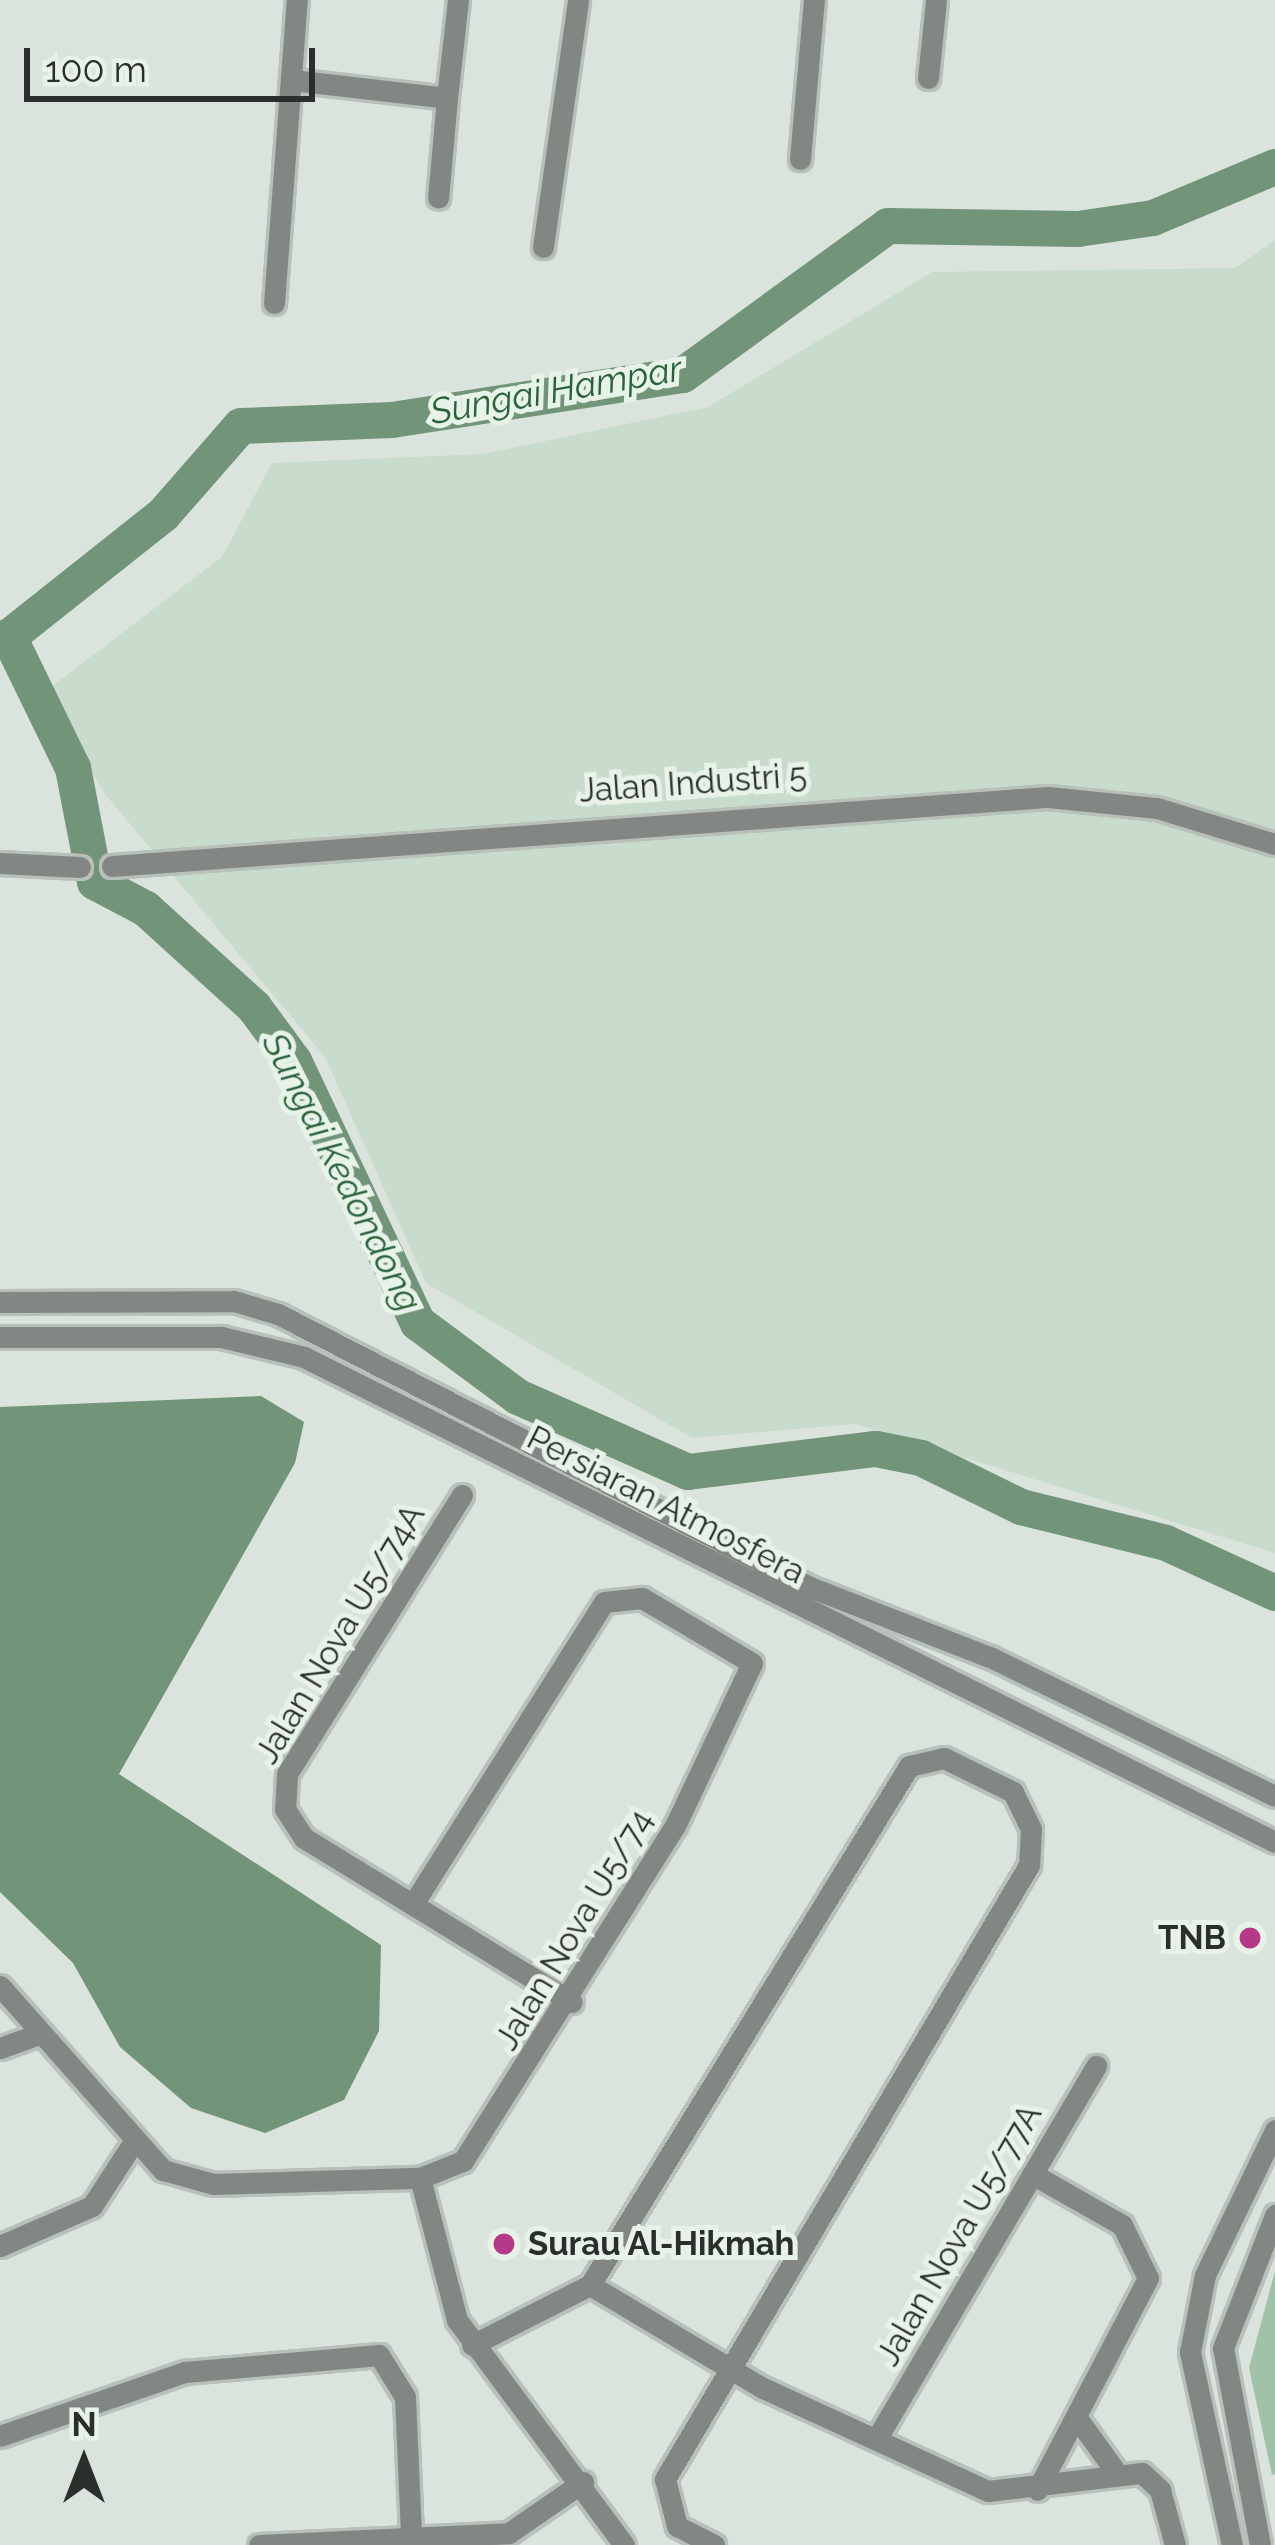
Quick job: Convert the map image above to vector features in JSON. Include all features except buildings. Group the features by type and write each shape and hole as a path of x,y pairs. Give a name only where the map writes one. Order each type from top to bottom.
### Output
{"street":[{"path":"274,303 297,0"},
{"path":"438,198 458,0"},
{"path":"543,247 578,0"},
{"path":"800,159 814,0"},
{"path":"928,78 936,0"},
{"path":"292,80 447,98"},
{"name":"Jalan Industri 5","path":"112,866 1048,797 1157,808 1275,844"},
{"path":"0,863 80,867"},
{"name":"Persiaran Atmosfera","path":"0,1302 234,1301 278,1314 810,1587 990,1657 1275,1796"},
{"name":"Persiaran Atmosfera","path":"0,1336 220,1336 288,1351 1275,1842"},
{"name":"Jalan Nova U5/74A","path":"414,1903 304,1838 284,1809 287,1774 462,1495"},
{"name":"Jalan Nova U5/74","path":"414,1903 604,1602 643,1598 727,1641 752,1664 750,1683 572,2002 484,2142 420,2178"},
{"path":"472,2345 590,2285 909,1766 944,1758 1013,1792 1030,1828 1029,1864 662,2494 677,2526 714,2545"},
{"path":"414,1903 572,2002"},
{"path":"0,1986 131,2146 163,2170 213,2184 420,2178 472,2345 583,2482 624,2545"},
{"path":"0,2048 39,2034"},
{"name":"Jalan Nova U5/77A","path":"878,2438 1096,2066"},
{"path":"1232,2545 1190,2352 1205,2275 1275,2130"},
{"path":"0,2246 92,2206 131,2146"},
{"path":"1034,2176 1122,2225 1148,2278 1037,2491"},
{"path":"1260,2545 1223,2348 1275,2215"},
{"path":"590,2285 735,2371 988,2491 1037,2491 1116,2471 1153,2480 1175,2545"},
{"path":"0,2436 185,2372 379,2355 405,2397 412,2534"},
{"path":"1077,2419 1116,2471"},
{"path":"259,2545 412,2534 509,2539 583,2482"}],"shaded area":[{"path":"1275,240 1275,1553 855,1424 692,1438 426,1283 325,1057 105,794 43,693 222,557 272,463 483,454 708,407 932,272 1235,268"},
{"path":"261,1396 304,1422 295,1463 119,1774 381,1945 379,2031 344,2100 265,2133 191,2108 120,2047 73,1963 0,1892 0,1407"},
{"path":"1275,2271 1275,2474 1272,2475 1249,2368"}],"waterway":[{"name":"Sungai Hampar","path":"9,637 163,515 241,426 392,420 683,375 888,226 1078,229 1153,218 1275,167"},
{"name":"Sungai Kedondong","path":"0,639 9,637 73,768 95,882 146,909 254,1007 294,1061 418,1323 518,1397 688,1472 876,1449 921,1458 1021,1507 1166,1543 1275,1593"}],"place":[{"name":"TNB","path":"1250,1938"},
{"name":"Surau Al-Hikmah","path":"504,2244"}]}
